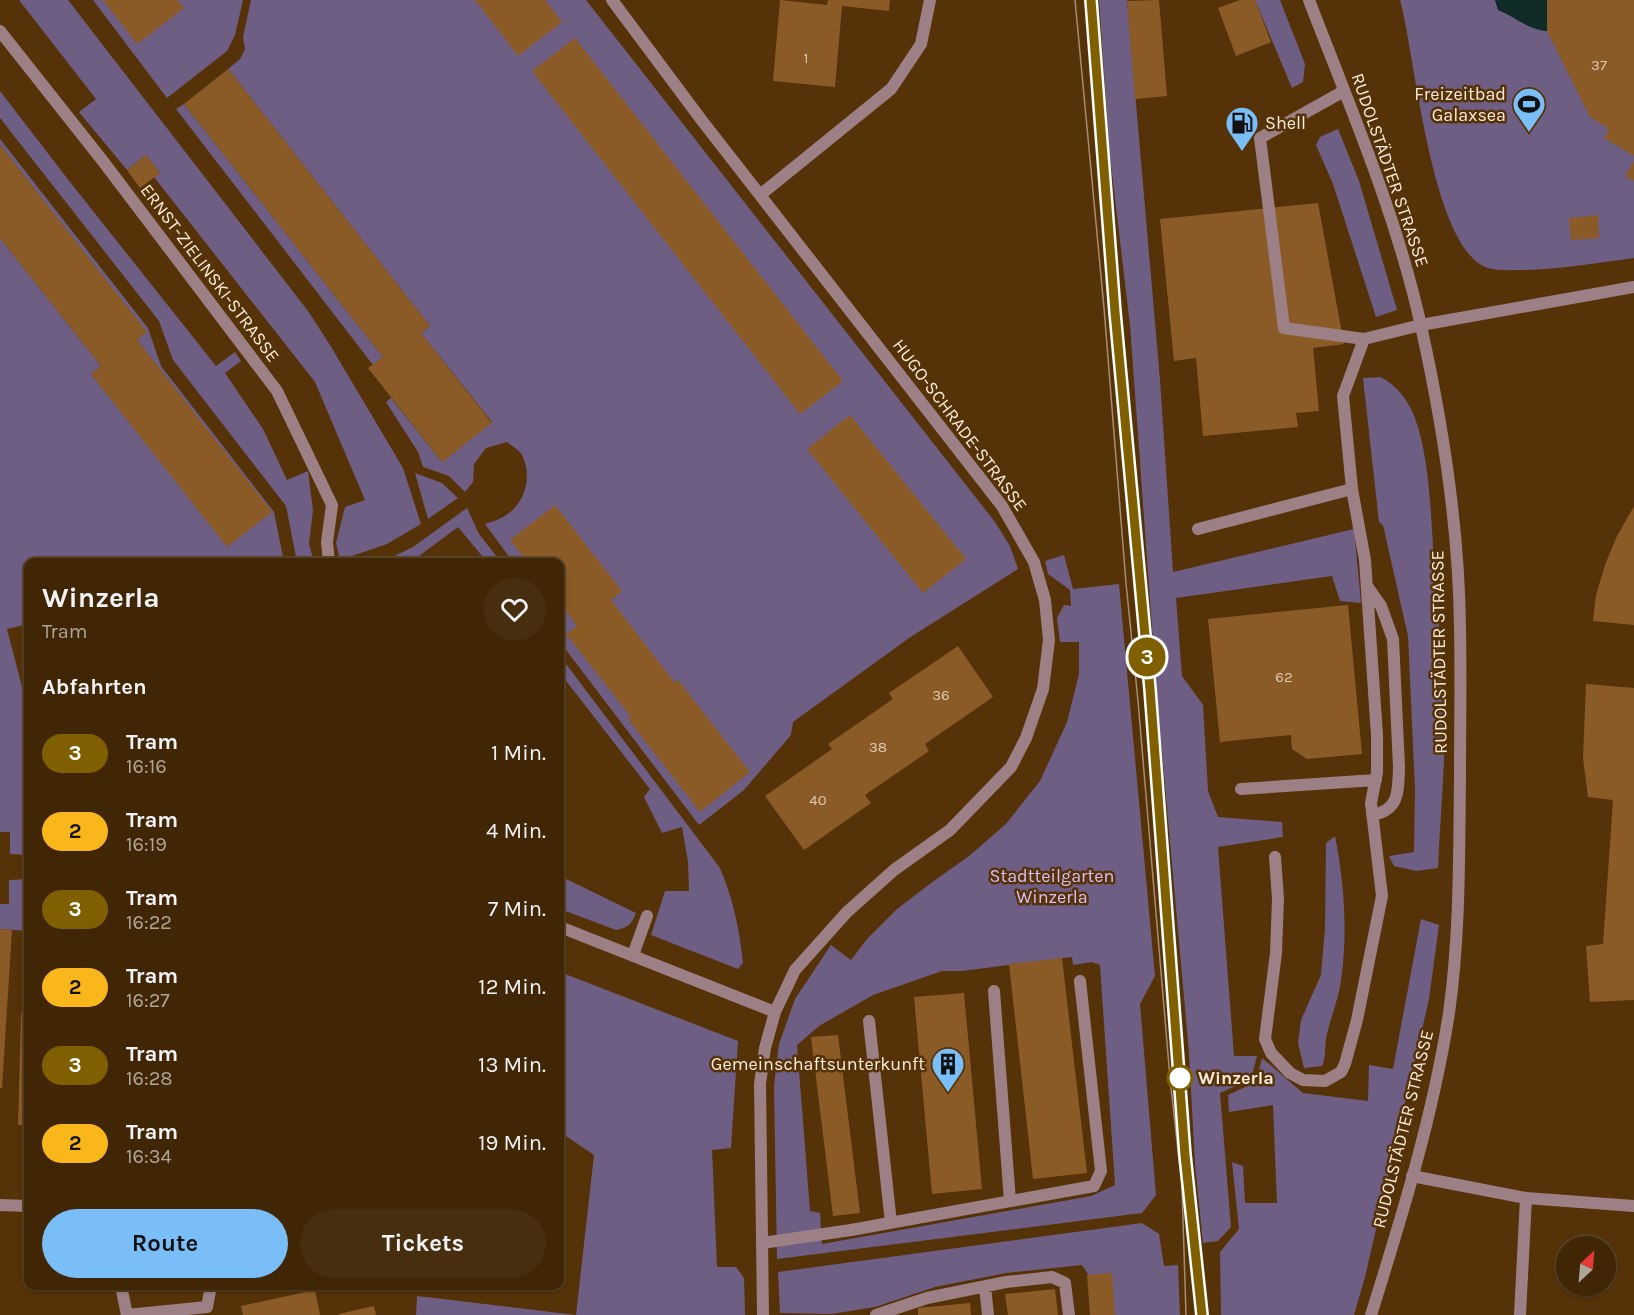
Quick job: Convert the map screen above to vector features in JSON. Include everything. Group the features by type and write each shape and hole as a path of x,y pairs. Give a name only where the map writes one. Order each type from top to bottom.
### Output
{"street":[{"name":"HUGO-SCHRADE-STRASSE","path":"612,0 760,195 1002,506 1034,562 1045,600 1049,640 1048,664 1036,712 1011,767 950,830 894,870 847,912 795,970 775,1012 765,1048 760,1084 763,1315"},
{"path":"760,195 891,89 921,44 930,0"},
{"name":"RUDOLSTÄDTER STRASSE","path":"1309,0 1397,233 1421,325 1453,513 1460,625 1458,912 1448,1014 1434,1089 1412,1176 1371,1315"},
{"name":"ERNST-ZIELINSKI-STRASSE","path":"0,31 102,160 278,391 332,505 327,542 329,558"},
{"path":"1344,91 1260,138 1284,328 1364,339 1421,325 1634,287"},
{"path":"1275,857 1278,899 1276,953 1264,1039 1271,1053 1290,1073 1303,1080 1325,1081 1341,1072 1345,1064 1357,1020 1382,896 1371,803 1376,780 1377,735 1366,585 1362,543 1352,489 1343,396 1364,339"},
{"path":"1198,529 1352,489"},
{"path":"1366,585 1381,606 1393,639 1399,767 1398,787 1393,804 1387,811 1372,815"},
{"path":"1241,789 1376,780"},
{"path":"633,955 647,916"},
{"path":"564,929 775,1012"},
{"path":"762,1243 1094,1186 1101,1171 1080,981"},
{"path":"994,991 1010,1201"},
{"path":"869,1021 891,1222"},
{"path":"1412,1176 1526,1198 1634,1206"},
{"path":"1520,1315 1526,1198"},
{"path":"0,1205 24,1206"},
{"path":"876,1315 895,1313 927,1298 985,1286 1052,1277 1065,1283 1069,1315"},
{"path":"985,1286 988,1315"},
{"path":"122,1290 127,1315 207,1307 210,1290"}],"green space":[{"path":"19,0 68,0 308,311 403,468 421,524 387,544 340,558 336,543 345,507 365,500 315,382 154,177 160,173 146,155 127,170 79,112 96,99"},
{"path":"93,0 243,0 235,35 227,51 167,98"},
{"path":"251,0 586,0 995,522 1010,546 1018,569 909,638 793,722 791,735 744,790 699,825 564,647 564,558 510,558 485,524 511,512 522,498 527,472 521,453 507,442 486,448 474,464 473,482 465,492 449,476 423,467 418,452 386,402 391,398 442,462 492,422 421,333 430,326 228,69 240,59 245,49 243,37"},
{"path":"1099,0 1127,0 1160,380 1173,572 1354,529 1361,603 1340,601 1332,576 1176,598 1182,676 1203,705 1208,791 1218,817 1282,822 1283,837 1218,847 1234,1056 1257,1056 1251,1079 1220,1093 1231,1227 1218,1241 1203,1243 1195,1164 1189,1053 1157,696 1130,325 1110,156"},
{"path":"1255,0 1280,0 1305,64 1303,82 1292,88"},
{"name":"Freizeitbad Galaxsea","path":"1400,0 1634,0 1634,258 1563,268 1496,270 1488,268 1468,253 1452,226 1439,189 1428,147"},
{"path":"0,91 216,366 235,352 241,361 225,373 263,429 287,480 308,471 313,510 309,544 313,558 296,558 286,506 173,360 159,321 0,118"},
{"path":"184,104 383,357 373,365 176,109"},
{"path":"1338,129 1359,181 1397,310 1376,317 1333,184 1316,145 1320,137"},
{"path":"0,139 148,328 161,366 274,512 283,558 24,558 24,625 7,629 24,695 24,855 10,854 10,832 0,832 0,238 101,366 91,374 228,546 271,512 137,340 146,332 0,145"},
{"path":"1381,377 1402,394 1409,405 1424,452 1443,668 1445,731 1438,868 1416,871 1394,866 1389,856 1414,852 1415,789 1408,636 1383,525 1379,522 1363,378"},
{"path":"415,473 442,483 458,498 428,519"},
{"path":"467,508 479,534 498,558 484,558 458,527 416,558 390,558 413,547"},
{"name":"Stadtteilgarten Winzerla","path":"1064,555 1073,589 1119,584 1155,976 1140,1004 1156,1195 1142,1213 777,1259 774,1086 779,1044 795,999 831,945 851,960 867,939 897,909 969,856 1006,824 1040,781 1067,722 1079,674 1079,642 1060,642 1057,618 1064,605 1071,606 1070,590 1048,574 1045,561","holes":["1072,957 1073,965 1092,962 1100,965 1115,1185 1091,1196 822,1244 820,1213 810,1211 797,1045 819,1026 873,995 942,971 962,971"]},
{"path":"564,661 720,868 738,926 743,963 738,969 651,935 665,891 689,891 688,862 682,827 662,833 644,797 650,789 564,678"},
{"path":"1335,836 1344,907 1341,980 1327,1034 1322,1066 1304,1068 1298,1043 1301,1020 1321,975 1325,929 1326,843"},
{"path":"564,878 636,913 631,923 616,930 564,910"},
{"path":"24,879 24,931 0,929 0,904 9,904 9,880"},
{"path":"1421,919 1439,925 1429,999 1365,1277 1354,1315 1221,1315 1220,1252 1239,1229 1232,1162 1243,1166 1245,1203 1277,1203 1273,1105 1229,1112 1228,1095 1256,1082 1262,1058 1303,1093 1368,1101 1369,1065 1393,1069"},
{"path":"564,974 738,1041 731,1148 712,1150 717,1267 736,1267 744,1278 745,1315 576,1315 594,1155 564,1135"},
{"path":"1142,1223 1159,1234 1164,1266 1178,1265 1180,1315 1115,1315 1082,1265 1006,1273 935,1287 875,1307 831,1314 780,1313 778,1272"},
{"path":"417,1296 576,1315 416,1315"}],"water":[{"path":"1495,0 1547,0 1547,31 1528,26 1498,10"}],"building":[{"path":"103,0 177,0 184,8 137,44"},
{"path":"475,0 545,0 562,22 518,56"},
{"path":"780,0 827,5 828,0 890,0 889,11 842,6 835,87 773,81"},
{"path":"1159,0 1167,96 1135,99 1127,1"},
{"path":"1240,0 1255,0 1271,42 1236,56 1218,8"},
{"path":"1547,0 1634,0 1634,156 1604,138 1609,129 1590,117 1547,31"},
{"path":"575,38 843,381 800,414 532,71"},
{"path":"228,69 430,326 421,333 492,423 442,462 368,368 383,357 184,104"},
{"path":"0,145 147,332 137,340 272,512 227,547 91,374 101,366 0,238"},
{"path":"146,155 160,173 140,188 127,170"},
{"path":"1634,161 1634,181 1625,176"},
{"path":"1318,203 1344,344 1313,348 1319,411 1296,413 1298,427 1203,436 1196,358 1174,361 1160,219"},
{"path":"1598,215 1599,238 1571,240 1569,218"},
{"path":"850,415 966,559 923,593 807,449"},
{"path":"555,505 622,591 611,600 675,683 678,680 750,772 700,812 628,719 631,717 566,634 577,626 564,608 564,558 525,558 510,540"},
{"path":"1634,506 1634,625 1593,621 1596,595 1605,565 1616,538"},
{"path":"1348,605 1362,754 1307,759 1292,749 1291,735 1220,742 1208,619"},
{"path":"958,646 993,697 925,744 929,751 865,795 871,803 804,850 765,796 832,749 828,744 893,699 889,693"},
{"path":"1586,684 1634,688 1634,1000 1590,1002 1586,946 1603,944 1613,800 1588,797 1583,758"},
{"path":"0,929 12,930 2,1088 0,1088"},
{"path":"1062,958 1087,1173 1033,1179 1009,964"},
{"name":"Gemeinschaftsunterkunft","path":"964,993 982,1189 932,1194 914,997"},
{"path":"21,1013 24,1013 24,1125 18,1125"},
{"path":"838,1035 860,1213 833,1216 811,1037"},
{"path":"1112,1273 1115,1315 1090,1315 1087,1275"},
{"path":"1055,1289 1058,1315 1008,1315 1005,1294"},
{"path":"315,1290 320,1315 243,1315 241,1306"},
{"path":"970,1303 971,1315 918,1315 918,1308"},
{"path":"374,1306 376,1315 339,1315 339,1314"}],"tram line":[{"path":"1075,0 1104,308 1170,1078 1182,1187 1186,1315"},
{"path":"1091,0 1115,312 1150,689 1183,1127"},
{"name":"3","path":"1091,0 1115,312 1150,689 1185,1155 1202,1315"},
{"path":"1190,1196 1202,1315"}],"place":[{"name":"Freizeitbad Galaxsea","path":"1529,133"},
{"name":"Shell","path":"1242,152"},
{"name":"Winzerla","path":"1180,1078"},
{"name":"Gemeinschaftsunterkunft","path":"948,1093"}]}
